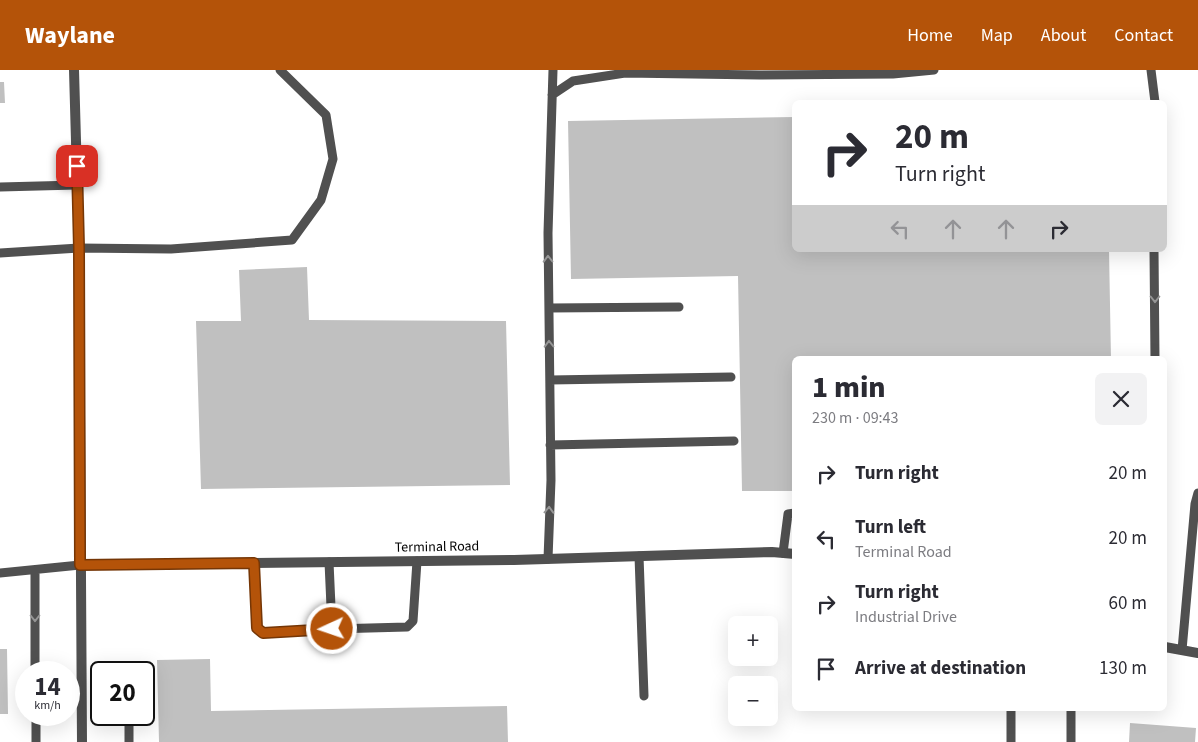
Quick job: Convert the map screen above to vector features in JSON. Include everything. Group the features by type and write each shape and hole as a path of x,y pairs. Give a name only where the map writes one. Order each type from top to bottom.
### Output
{"street":[{"path":"74,70 79,248 82,742"},
{"name":"Terminal Road","path":"80,565 417,561 772,552 792,554"},
{"path":"1167,647 1198,653"}],"lane":[{"path":"0,253 79,248 171,249 292,240 321,200 333,159 326,114 280,70"},
{"path":"548,558 551,480 548,233 553,70"},
{"path":"552,95 573,81 625,73 884,74 934,70"},
{"path":"1152,70 1155,100"},
{"path":"0,187 77,185"},
{"path":"1154,252 1155,356"},
{"path":"549,308 679,307"},
{"path":"550,380 731,377"},
{"path":"550,445 734,441"},
{"path":"1182,650 1195,504 1198,492"},
{"path":"783,553 788,514 792,513"},
{"path":"639,556 644,696"},
{"path":"254,563 257,628 263,633 407,627 413,622 417,561"},
{"path":"329,562 332,629"},
{"path":"0,573 80,565"},
{"path":"35,570 36,661"},
{"path":"1011,711 1012,742"},
{"path":"1071,711 1071,742"},
{"path":"36,726 36,742"},
{"path":"129,726 129,742"}],"building":[{"path":"0,82 4,82 5,103 0,103"},
{"path":"792,117 792,252 1109,252 1111,356 792,356 792,491 742,491 738,276 571,279 568,121"},
{"path":"307,267 309,320 506,321 510,485 201,489 196,321 241,321 239,270"},
{"path":"0,649 7,649 8,714 0,714"},
{"path":"210,659 211,711 507,706 508,742 159,742 157,660"},
{"path":"1130,723 1196,728 1195,742 1129,742"}],"route":[{"path":"77,166 80,565 254,563 257,628 263,633 332,629"}]}
